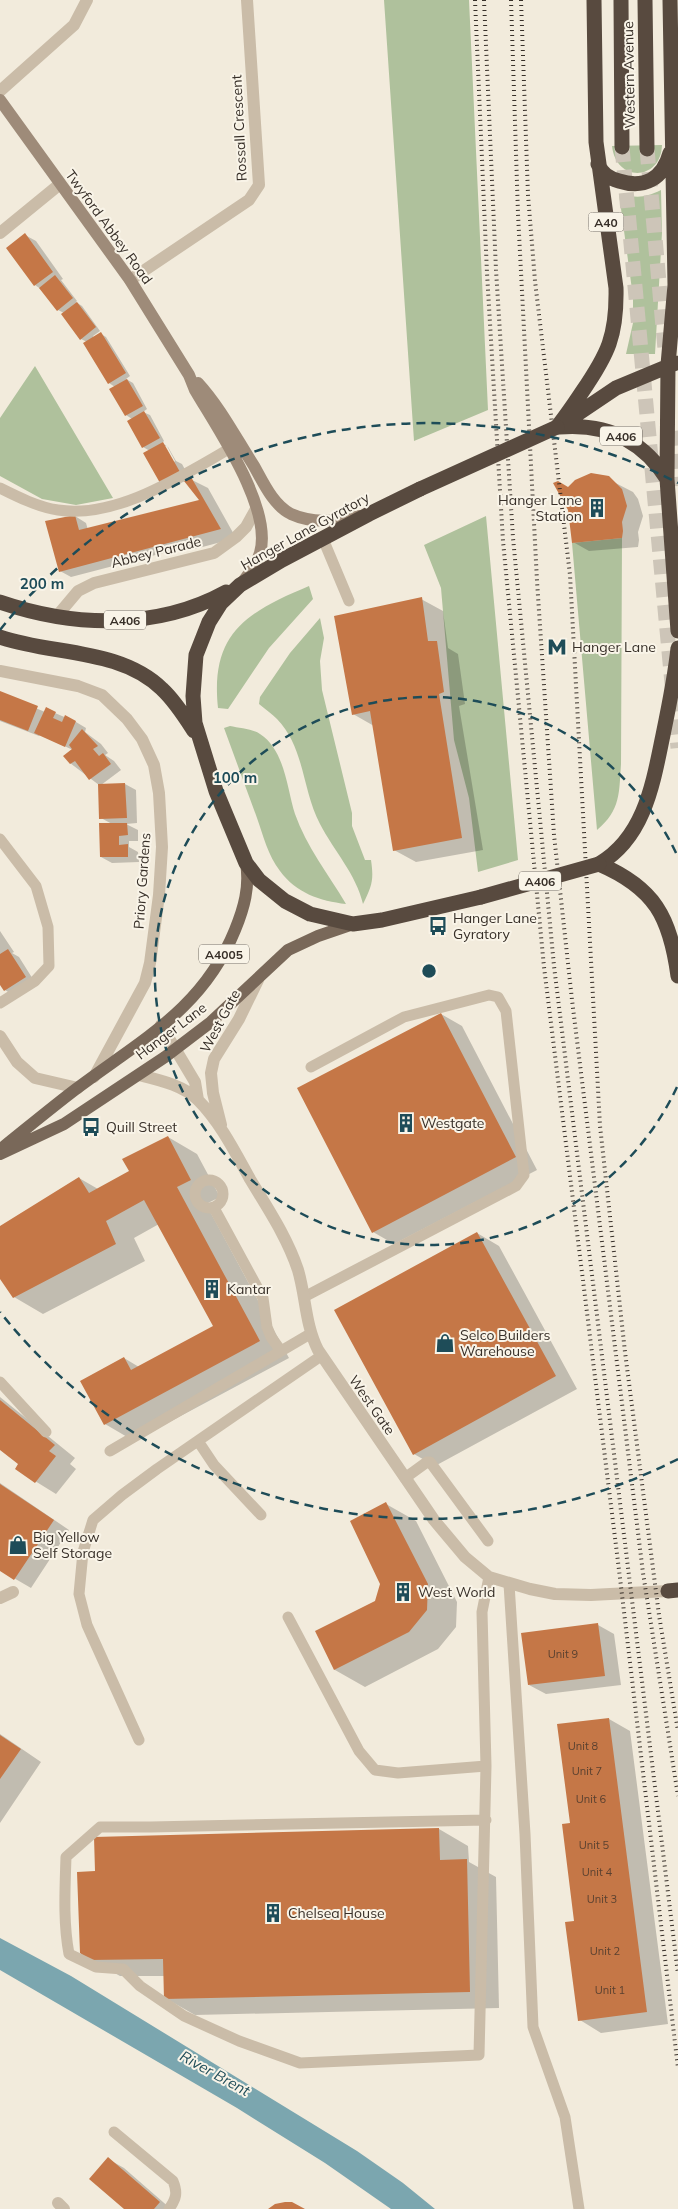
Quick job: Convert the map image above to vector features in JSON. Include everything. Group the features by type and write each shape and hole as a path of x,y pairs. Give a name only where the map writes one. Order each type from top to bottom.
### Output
{"highway":[{"name":"A40","path":"557,427 600,367 614,329 616,288 598,164 594,0"},
{"name":"Western Avenue","path":"621,0 622,147"},
{"name":"Western Avenue","path":"645,0 647,149"},
{"path":"670,0 676,287 667,479 678,631"},
{"path":"598,164 607,176 628,184 642,184 660,174 668,160 672,147"},
{"name":"A406","path":"557,427 616,388 673,364"},
{"name":"Hanger Lane Gyratory","path":"667,479 648,454 627,439 587,428 557,427 368,514 240,584 216,609 197,648 193,696 197,734 246,863 259,880 285,902 310,914 353,924 382,920 481,898 599,864 611,857 628,838 648,802 665,724 678,648"},
{"path":"667,479 678,433"},
{"name":"A406","path":"0,602 57,616 105,621 168,615 206,603 240,584"},
{"name":"A406","path":"0,637 109,661 140,672 162,689 197,734"},
{"path":"599,864 622,874 637,885 652,900 672,938 678,976"}],"main road":[{"name":"Hanger Lane","path":"0,1149 161,1025 197,994 222,959 243,911 247,889 246,863"},
{"name":"Hanger Lane","path":"0,1154 64,1124 176,1050 258,980 288,950 318,936 353,924"}],"street":[{"path":"0,91 74,25 87,0"},
{"name":"Rossall Crescent","path":"130,280 248,200 259,185 247,0"},
{"name":"Twyford Abbey Road","path":"0,100 130,280 189,375 195,390 244,476 256,510 260,533 260,553 254,566 240,584"},
{"path":"0,233 60,184"},
{"name":"Twyford Abbey Road","path":"189,375 210,397 267,488 286,510 303,518 325,521 368,514"},
{"name":"Abbey Parade","path":"57,616 78,591 94,582 214,553 227,546 236,538 246,527 256,510"},
{"name":"Priory Gardens","path":"0,671 78,686 102,695 127,719 142,739 154,765 159,793 162,857 160,895 150,963 145,983 94,1077"},
{"name":"West Gate","path":"225,1135 215,1105 211,1073 217,1054 239,1019 258,980"},
{"name":"West Gate","path":"161,1025 194,1082 198,1100"},
{"path":"0,1036 17,1062 35,1078 78,1088"},
{"name":"West Gate","path":"139,1075 174,1085 198,1100 225,1135 285,1238 298,1272 310,1334 321,1356 434,1520 465,1557 489,1577 509,1584 554,1594 590,1595 673,1591"},
{"path":"0,1598 13,1592"}],"lane":[{"path":"0,488 27,501 56,510 76,512 99,509 164,486 229,449"},
{"path":"323,539 349,601"},
{"path":"0,839 36,886 48,927 48,966 35,981 0,1003"},
{"path":"304,1297 516,1186 524,1175 506,1011 498,997 489,995 404,1017 311,1067"},
{"path":"214,1208 263,1298 270,1336 281,1351"},
{"path":"110,1451 310,1334"},
{"path":"139,1740 86,1625 79,1594 82,1552 93,1520 122,1495 321,1356"},
{"path":"0,1382 46,1432"},
{"path":"198,1441 214,1466 261,1514"},
{"path":"405,1478 427,1462 430,1462 488,1541"},
{"path":"486,1820 100,1827 66,1857 66,1939 69,1954 96,1967 123,1969 140,1986 184,2016 238,2041 300,2063 479,2055 486,1820 482,1612 489,1577"},
{"path":"509,1584 525,1834 533,2027 565,2117 579,2209"},
{"path":"288,1616 359,1751 375,1770 398,1774 486,1766"},
{"path":"114,2132 173,2180 177,2192 175,2201 169,2209"}],"green space":[{"path":"384,0 469,0 488,410 414,441"},
{"path":"662,145 660,157 654,166 647,171 638,173 621,167 615,158 612,146"},
{"path":"661,190 662,233 655,354 626,354 633,323 633,297 619,194 641,197"},
{"path":"35,366 113,498 76,505 42,499 0,476 0,418"},
{"path":"486,516 518,860 478,872 469,798 454,740 441,588 424,545"},
{"path":"622,538 620,783 615,808 605,823 597,830 572,543"},
{"path":"309,586 313,599 269,648 228,709 218,708 217,682 220,661 227,643 237,629 251,616 268,605"},
{"path":"320,618 324,638 320,661 322,690 352,813 352,826 365,860 371,860 372,883 363,904 355,883 314,811 293,743 277,719 259,704 260,697 290,653"},
{"path":"230,726 257,732 275,750 284,771 300,826 311,849 346,904 327,901 309,895 286,879 272,859 224,728"}],"water":[{"name":"River Brent","path":"0,1938 71,1976 357,2151 403,2183 435,2209 391,2209 325,2163 237,2108 0,1970"}],"building":[{"path":"25,233 53,272 34,286 6,248"},
{"path":"55,275 73,298 57,311 39,288"},
{"path":"77,302 96,327 80,340 61,314"},
{"path":"101,332 126,373 108,384 83,343"},
{"path":"127,379 143,406 125,416 109,389"},
{"path":"144,411 160,438 142,448 127,421"},
{"path":"163,442 180,472 160,483 143,453"},
{"name":"Hanger Lane Station","path":"591,473 609,476 622,489 627,506 622,522 622,538 572,543 568,510 553,483 558,481 568,487 575,480"},
{"path":"191,477 221,529 59,572 45,521 75,515 79,530 199,500 184,481"},
{"path":"422,597 428,641 437,641 444,692 439,694 462,838 393,851 370,711 352,715 334,616"},
{"path":"0,691 38,706 28,731 0,720"},
{"path":"46,707 56,712 53,718 62,722 65,715 76,721 65,747 34,733"},
{"path":"82,729 98,746 93,749 99,756 103,753 111,764 89,780 75,761 70,764 63,756 72,749 69,745"},
{"path":"125,783 127,818 99,819 98,784"},
{"path":"99,823 127,823 128,835 119,836 119,845 128,844 128,857 100,857"},
{"path":"8,949 26,977 4,991 0,985 0,954"},
{"name":"Westgate","path":"441,1013 516,1157 372,1233 297,1088"},
{"name":"Kantar","path":"168,1136 191,1180 177,1187 260,1341 104,1425 80,1381 124,1357 131,1370 213,1326 144,1200 106,1221 116,1244 13,1298 0,1279 0,1226 79,1177 89,1193 129,1171 122,1159"},
{"name":"Selco Builders Warehouse","path":"477,1232 556,1376 413,1455 334,1310"},
{"path":"0,1400 55,1445 49,1451 56,1456 35,1483 15,1469 18,1464 0,1450"},
{"name":"Big Yellow Self Storage","path":"0,1484 54,1520 14,1580 0,1571"},
{"name":"West World","path":"386,1502 428,1584 427,1610 409,1632 334,1670 315,1631 375,1601 380,1584 350,1521"},
{"path":"598,1623 605,1676 528,1685 521,1633"},
{"path":"609,1718 647,2012 578,2021 565,1922 574,1921 562,1824 570,1823 557,1724"},
{"path":"0,1735 21,1749 0,1779"},
{"name":"Chelsea House","path":"439,1828 440,1860 467,1859 470,1992 164,1999 163,1959 89,1960 80,1953 77,1872 95,1871 94,1837"},
{"path":"108,2157 160,2202 154,2209 124,2209 89,2179"},
{"path":"292,2202 305,2209 268,2209 275,2204"}],"tunnel":[{"path":"622,147 678,748"},
{"path":"647,149 665,349"},
{"path":"673,431 678,486"}],"railway":[{"path":"475,0 487,273 503,541 544,967 620,1578 678,2068"},
{"path":"484,0 496,270 513,538 554,966 678,1974"},
{"path":"511,0 518,214 537,581 554,835 572,1000 643,1573 678,1796"},
{"path":"521,0 528,195 535,281 570,575 600,1126 625,1352 659,1615 678,1731"}],"place":[{"name":"Hanger Lane Station","path":"597,508"},
{"name":"Hanger Lane","path":"557,647"},
{"name":"Hanger Lane Gyratory","path":"438,926"},
{"name":"Westgate","path":"406,1123"},
{"name":"Quill Street","path":"91,1127"},
{"name":"Kantar","path":"212,1289"},
{"name":"Selco Builders Warehouse","path":"445,1343"},
{"name":"Big Yellow Self Storage","path":"18,1545"},
{"name":"West World","path":"403,1592"},
{"name":"Chelsea House","path":"273,1913"}]}
